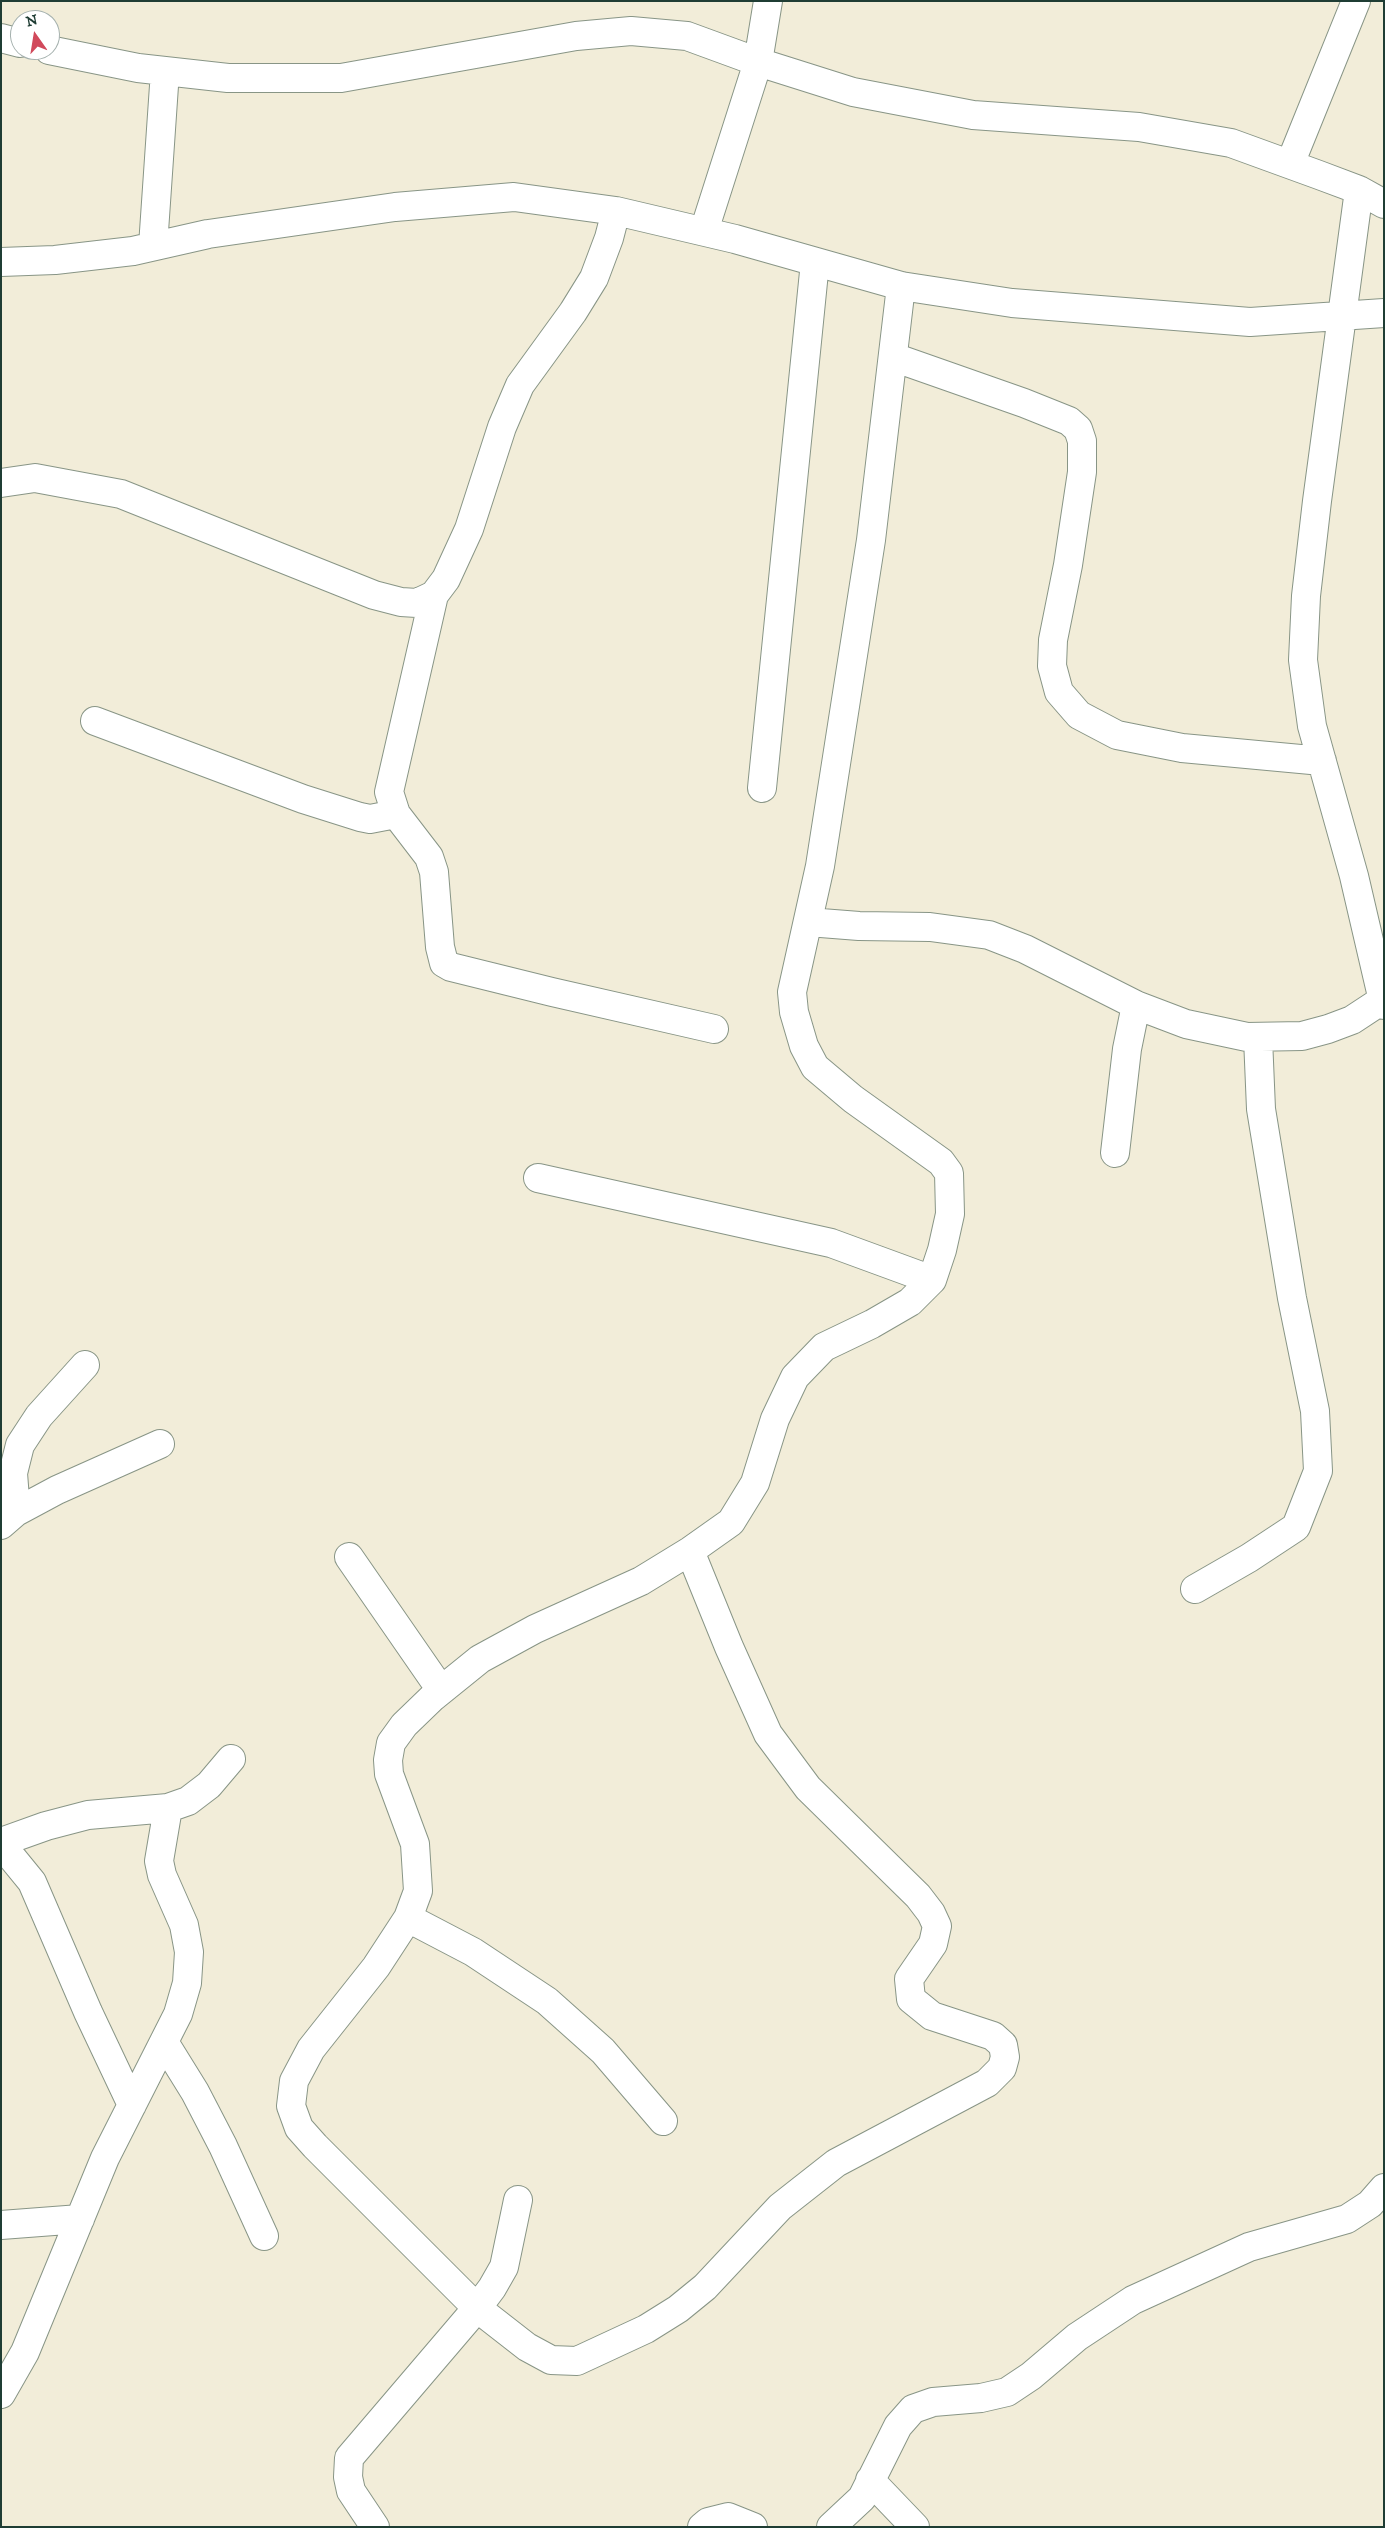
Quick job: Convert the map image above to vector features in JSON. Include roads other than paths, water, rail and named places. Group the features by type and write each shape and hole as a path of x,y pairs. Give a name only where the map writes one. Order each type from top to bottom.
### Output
{"street":[{"path":"704,232 758,62 768,1"},
{"path":"1290,164 1356,1"},
{"path":"60,52 138,68 228,78 341,78 576,36 631,31 687,36 758,62 853,92 972,115 1139,127 1231,143 1359,190 1384,204"},
{"path":"153,246 165,71"},
{"path":"808,922 859,926 930,927 989,935 1025,950 1136,1005 1186,1024 1258,1038 1302,1036 1328,1029 1352,1020 1383,1001 1354,876 1312,726 1303,660 1314,530 1340,316 1359,190"},
{"path":"1,262 55,260 153,246 272,223 450,202 514,198 616,211 704,232 902,286 1012,304 1250,322 1384,313"},
{"path":"616,211 609,238 594,278 573,312 520,384 502,428 470,529 446,579 434,595 393,769 390,792 396,814 429,857 434,872 441,956 444,962 451,967 714,1029"},
{"path":"762,788 815,262"},
{"path":"690,1551 729,1647 768,1734 808,1788 918,1896 931,1913 937,1926 933,1944 909,1979 911,1999 932,2016 994,2036 1003,2045 1005,2057 1002,2068 987,2083 836,2163 780,2207 705,2287 678,2309 637,2333 577,2361 551,2360 527,2347 477,2308 315,2146 299,2128 292,2106 294,2080 310,2049 376,1967 408,1918 418,1891 415,1844 389,1774 388,1760 391,1743 404,1725 441,1690 480,1659 552,1620 641,1581 690,1551 731,1522 755,1483 775,1419 795,1377 824,1347 872,1324 910,1302 932,1280 942,1250 950,1214 949,1173 941,1162 853,1099 815,1067 804,1046 794,1012 792,992 820,866 871,540 902,286"},
{"path":"893,357 1024,403 1069,421 1078,429 1082,441 1082,472 1068,565 1053,640 1052,666 1059,692 1079,715 1117,734 1182,748 1322,761"},
{"path":"1,484 35,478 121,494 374,595 401,602 417,603 434,595"},
{"path":"95,721 302,799 360,817 370,819 396,814"},
{"path":"1115,1153 1127,1049 1136,1005"},
{"path":"1195,1589 1249,1558 1296,1527 1318,1471 1314,1411 1289,1279 1261,1109 1258,1038"},
{"path":"538,1178 830,1243 932,1280"},
{"path":"9,1519 13,1473 20,1445 39,1416 85,1365"},
{"path":"9,1519 57,1490 160,1444"},
{"path":"349,1557 441,1690"},
{"path":"132,2105 88,2012 32,1882 1,1843 46,1826 88,1815 168,1808 188,1801 209,1785 231,1759"},
{"path":"1,2394 25,2352 105,2158 178,2014 185,1991 189,1952 184,1926 162,1875 160,1861 168,1808"},
{"path":"408,1918 473,1952 547,2001 603,2051 663,2121"},
{"path":"164,2042 195,2092 223,2146 264,2236"},
{"path":"831,2527 862,2498 898,2426 912,2409 932,2402 981,2398 1007,2392 1031,2376 1077,2337 1133,2300 1249,2247 1347,2219 1370,2204 1384,2188"},
{"path":"376,2527 351,2491 348,2477 348,2458 477,2308 504,2267 518,2200"},
{"path":"1,2225 80,2219"},
{"path":"870,2480 915,2527"},
{"path":"702,2527 708,2522 728,2518 753,2527"}]}
